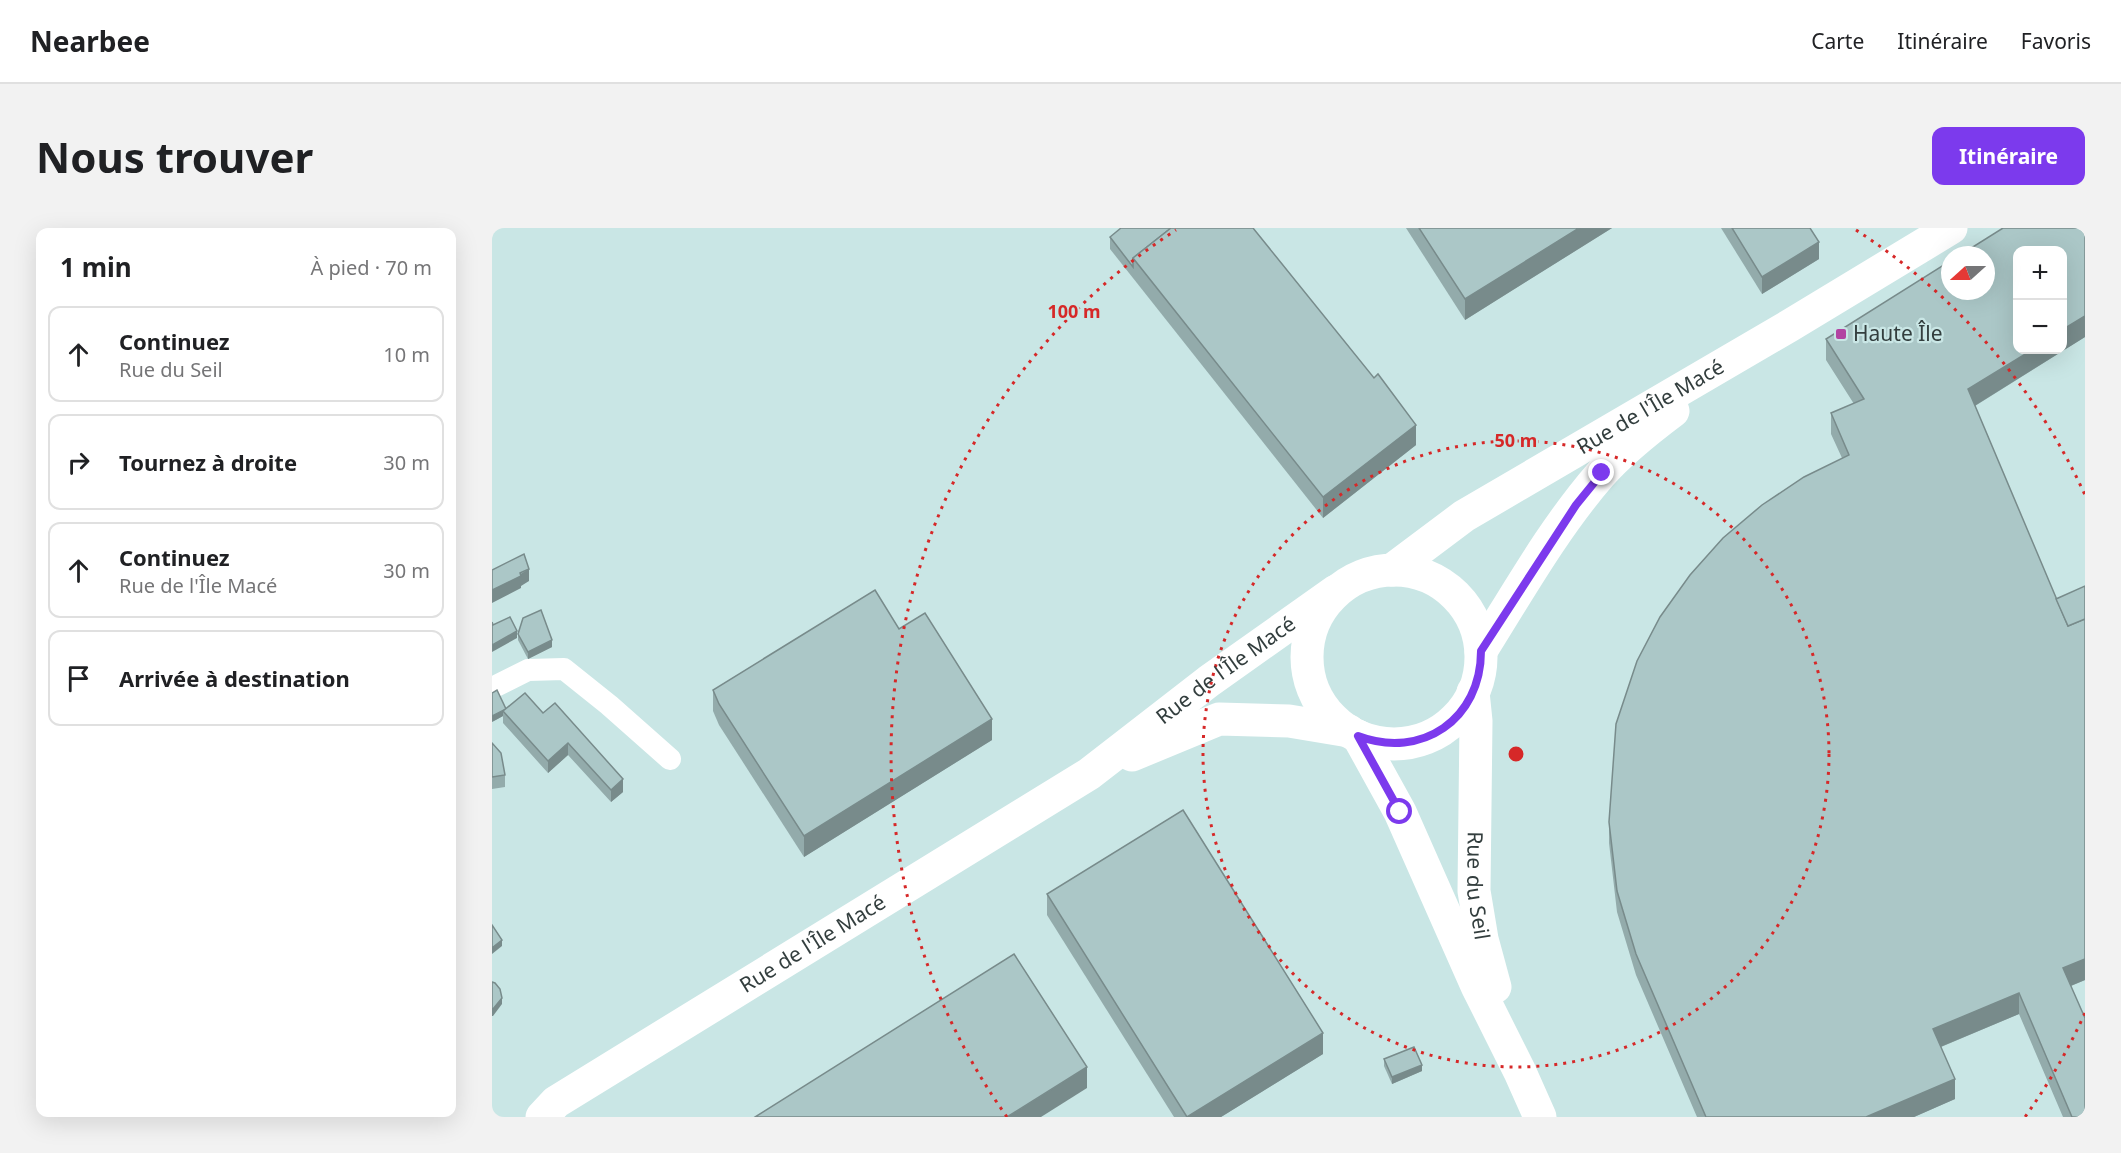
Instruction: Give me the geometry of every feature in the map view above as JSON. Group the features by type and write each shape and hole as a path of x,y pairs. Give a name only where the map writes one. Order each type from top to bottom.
{"street":[{"name":"Rue de l'Île Macé","path":"1392,570 1464,516 1790,326 1952,228"},
{"name":"Rue de l'Île Macé","path":"1481,651 1576,505 1602,473 1656,424 1790,326"},
{"path":"1392,570 1424,575 1439,582 1453,593 1470,615 1477,631 1481,651 1480,669 1473,692 1454,720 1433,735 1401,744 1385,743 1354,734 1334,720 1317,698 1311,682 1307,659 1308,641 1314,622 1322,607 1336,591 1364,575 1392,570"},
{"name":"Rue de l'Île Macé","path":"542,1117 556,1102 1089,774 1209,681 1336,591"},
{"name":"Rue du Seil","path":"1473,692 1476,721 1474,891 1482,939 1520,1072"},
{"name":"Rue de l'Île Macé","path":"1089,774 1219,719 1290,721 1354,734"},
{"name":"Rue du Seil","path":"1354,734 1400,812 1477,986 1540,1117"}],"lane":[{"path":"492,688 528,670 564,669 670,759"}],"building":[{"path":"1121,228 1171,228 1133,258 1133,267 1110,237"},
{"path":"1171,228 1253,228 1374,378 1378,374 1416,425 1323,497 1133,258"},
{"path":"1419,228 1579,228 1465,299"},
{"path":"1732,228 1810,228 1819,242 1762,277"},
{"path":"2003,228 2085,228 2085,316 2067,327 2067,246 2013,246 2013,354 2025,354 1968,389 2068,626 2085,619 2085,959 2063,968 2085,1018 2085,1117 2072,1117 2019,993 1933,1029 1955,1079 1866,1117 1706,1117 1636,954 1617,891 1609,822 1616,724 1637,661 1660,617 1690,575 1723,538 1762,505 1804,477 1849,455 1831,413 1864,399 1826,339 1941,267 1941,300 1995,300 1995,246 1974,246"},
{"path":"524,554 529,569 520,573 521,576 492,590 492,570"},
{"path":"2085,586 2085,619 2068,626 2056,599"},
{"path":"875,590 899,629 925,613 992,719 804,836 719,704 713,690"},
{"path":"541,610 552,640 528,652 518,634 523,618"},
{"path":"510,617 517,631 492,645 492,622 493,625"},
{"path":"497,690 506,709 492,716 492,693"},
{"path":"525,693 543,713 555,703 623,779 611,790 568,743 548,761 503,711"},
{"path":"492,743 501,753 505,775 492,777"},
{"path":"1183,810 1323,1033 1187,1117 1047,894"},
{"path":"492,925 502,940 492,948"},
{"path":"1014,954 1087,1067 1007,1117 755,1117"},
{"path":"492,982 500,989 502,998 492,1010"},
{"path":"1414,1047 1422,1065 1392,1077 1384,1059"}],"place":[{"name":"Haute Île","path":"1841,334"}],"route":[{"path":"1400,812 1358,736 1367,740 1401,744 1433,735 1454,720 1466,705 1477,683 1481,651 1576,505 1602,473"}]}
